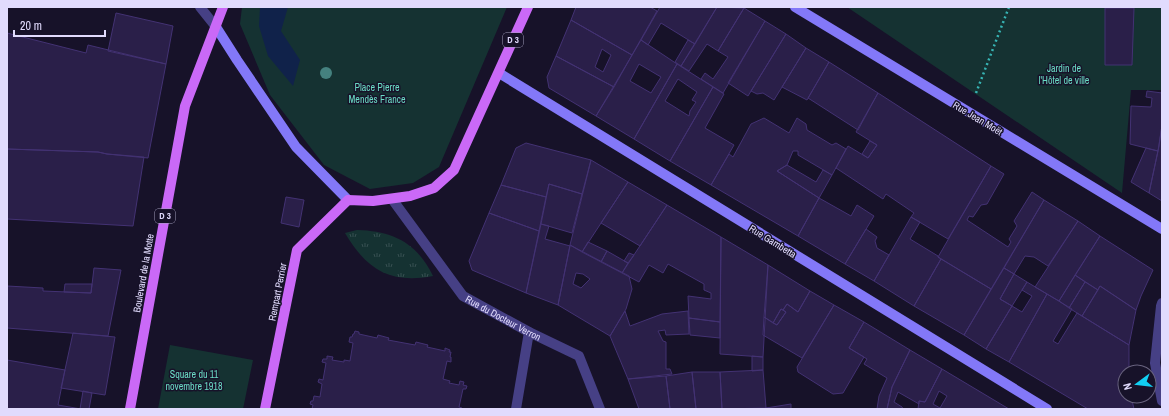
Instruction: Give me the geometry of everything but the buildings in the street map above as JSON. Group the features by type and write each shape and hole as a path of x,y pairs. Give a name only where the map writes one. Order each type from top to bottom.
{"main road":[{"name":"D 3","path":"216,27 223,7"},
{"name":"D 3","path":"348,200 373,202 410,196 434,188 454,170 528,7"},
{"name":"Rue Jean Moët","path":"795,7 1162,229"},
{"path":"216,27 296,147 348,200"},
{"name":"Boulevard de la Motte","path":"130,409 185,106 216,27"},
{"name":"Rue Gambetta","path":"498,73 1047,409"},
{"name":"Rempart Perrier","path":"265,409 298,250 348,200"}],"street":[{"path":"200,7 216,27"},
{"name":"Rue du Docteur Verron","path":"392,199 463,296 529,332 579,356 600,409"},
{"path":"1162,303 1155,363 1162,401"},
{"path":"516,409 529,332"}],"path":[{"path":"969,112 1009,7"}],"green space":[{"name":"Place Pierre Mendès France","path":"242,7 507,7 439,167 413,183 370,189 324,165 270,95 240,24"},
{"name":"Jardin de l'Hôtel de ville","path":"847,7 1162,7 1162,90 1131,90 1122,193"},
{"path":"357,230 382,233 393,236 402,241 419,255 433,276 404,278 392,276 371,265 353,246 345,233"},
{"name":"Square du 11 novembre 1918","path":"170,345 253,360 243,409 158,409"}],"water":[{"path":"260,7 288,7 281,31 300,60 293,86 268,56 259,26"}]}
